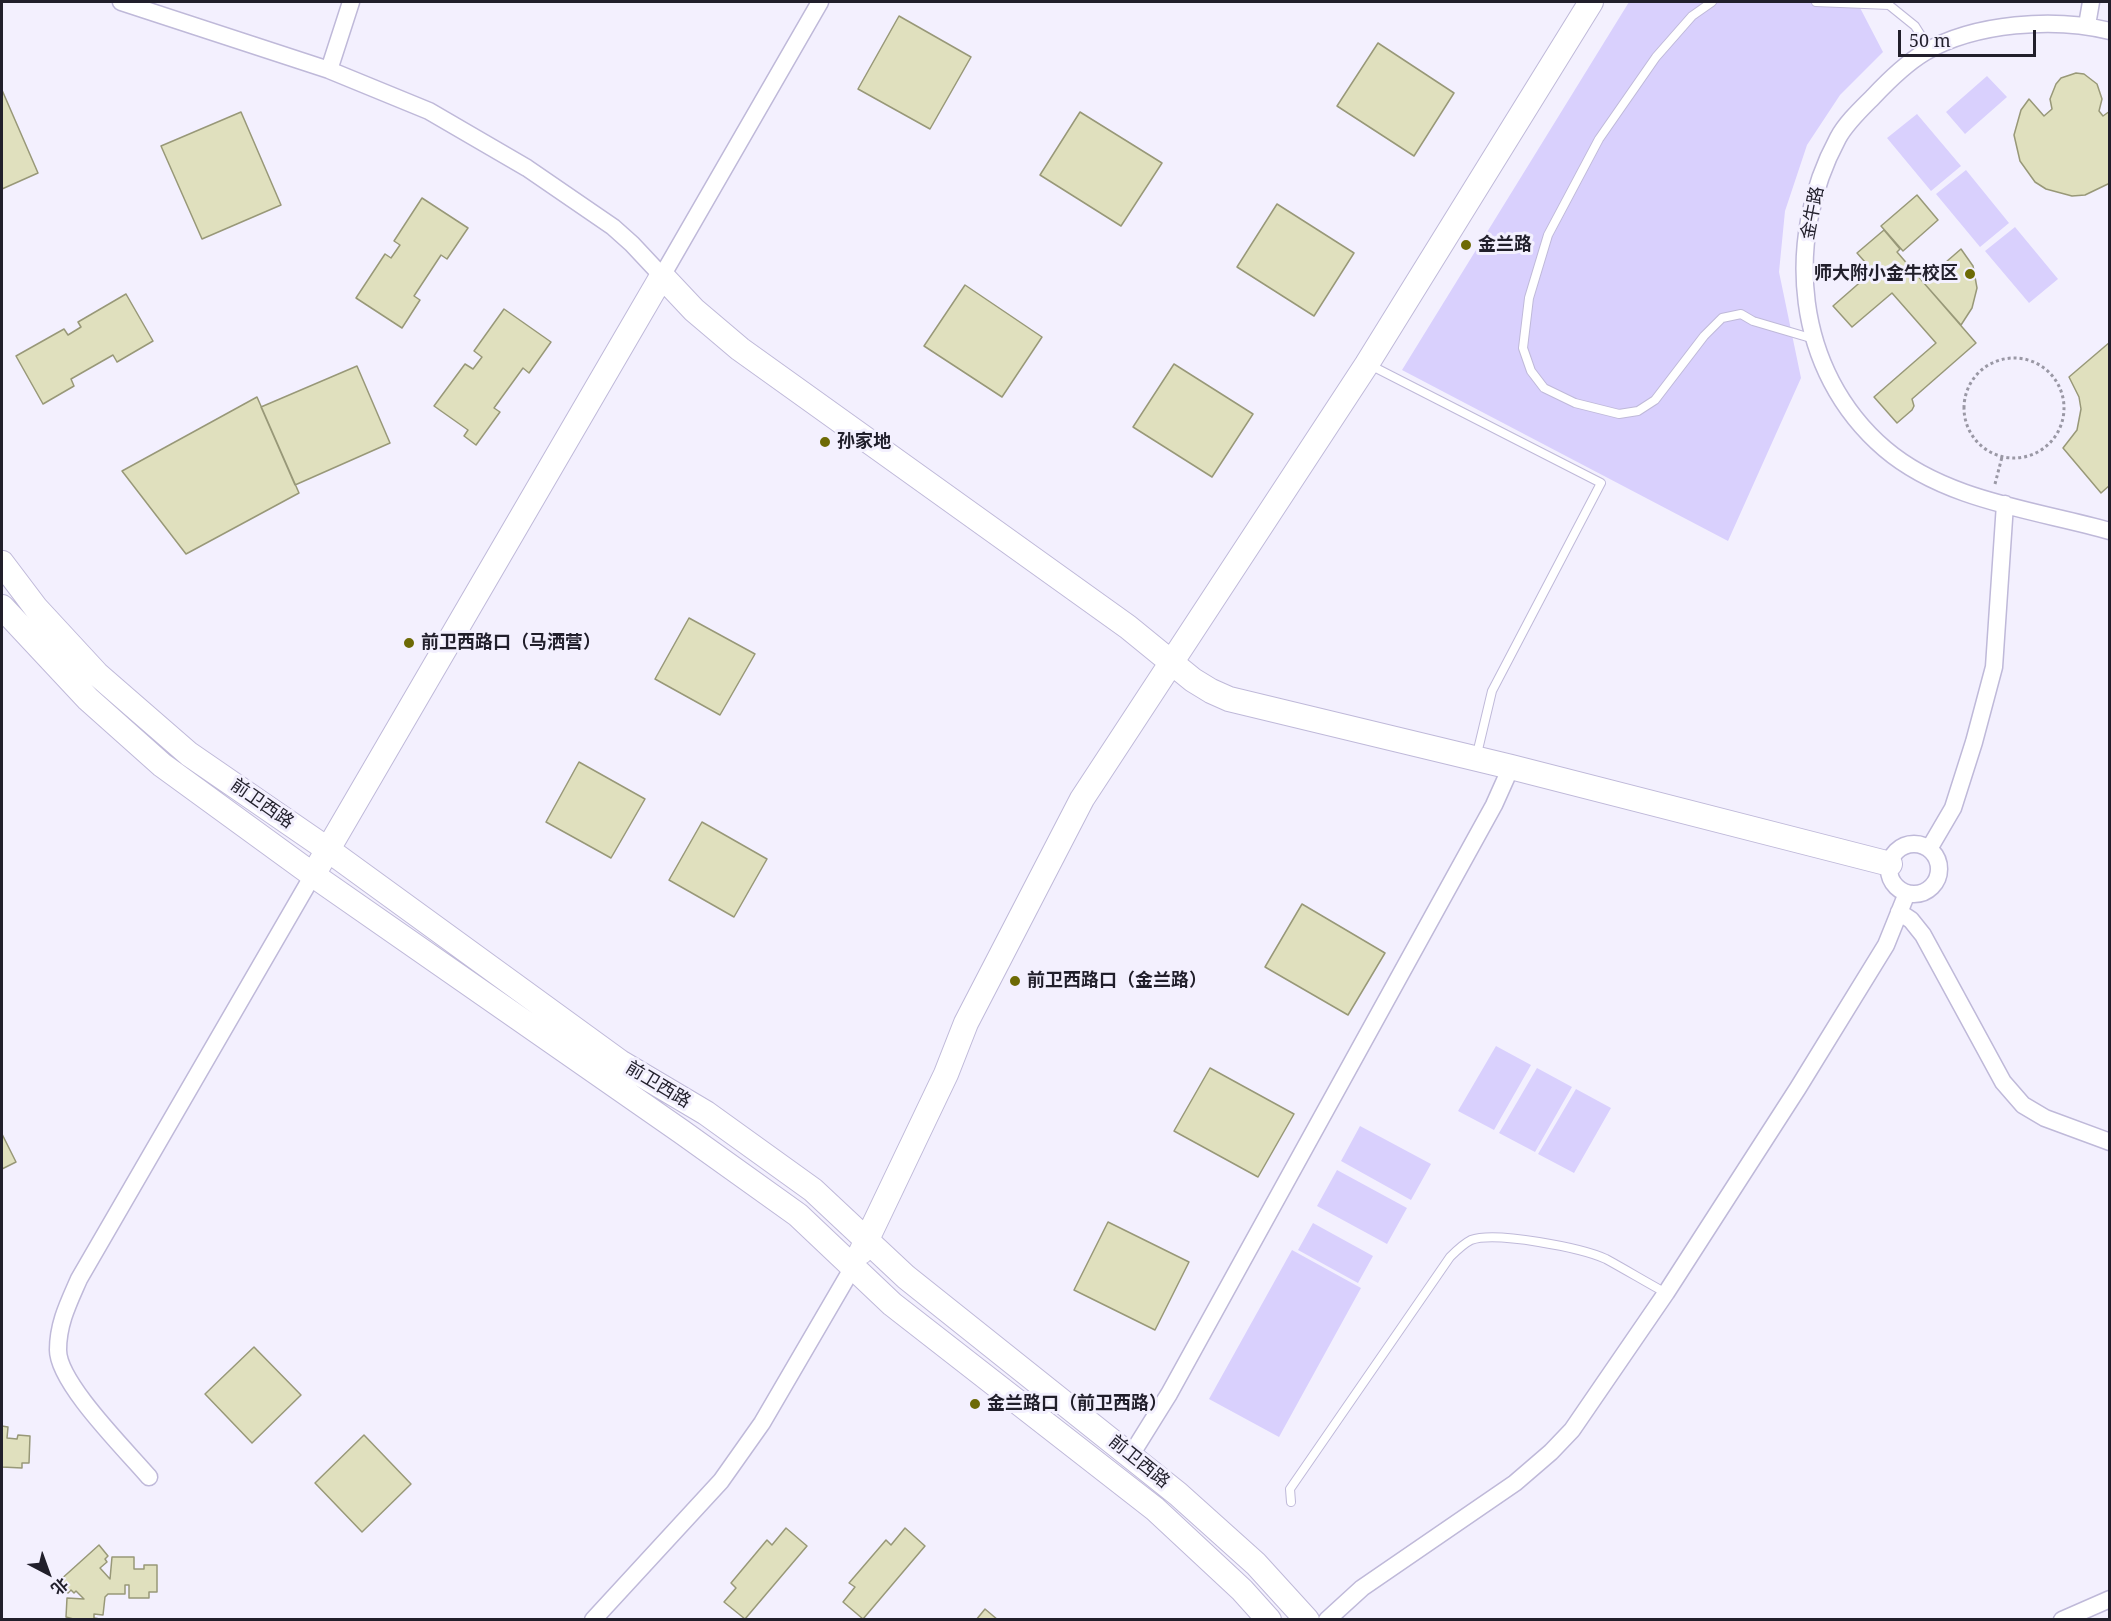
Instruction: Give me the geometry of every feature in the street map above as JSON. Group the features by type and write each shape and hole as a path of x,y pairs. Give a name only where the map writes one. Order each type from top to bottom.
{"street":[{"path":"121,2 329,70 429,111 527,168 613,227 633,244 694,310 740,349 1128,627 1210,691 1229,699 1511,767 1890,864"},
{"path":"329,70 351,2"},
{"path":"149,1476 87,1405 67,1378 58,1352 62,1318 79,1279 820,2"},
{"path":"593,1620 721,1481 762,1423 853,1268 946,1074 966,1023 1082,799 1367,364 1592,2"},
{"path":"2087,25 2091,2"},
{"name":"金牛路","path":"2109,31 2087,25 2024,23 1953,38 1930,50 1889,80 1839,136 1816,186 1807,234 1804,283 1810,327 1822,363 1860,423 1886,450 1952,488 2109,531"},
{"path":"1929,849 1953,808 1994,667 1998,502"},
{"name":"前卫西路","path":"2,563 36,608 97,674 189,754 327,849 620,1062 706,1113 803,1183 906,1277 1178,1494 1256,1564 1307,1620"},
{"name":"前卫西路","path":"2,607 88,699 162,765 313,875 798,1215 892,1304 1155,1509 1242,1590 1269,1620"},
{"path":"1131,1455 1169,1394 1432,919 1494,805 1511,767"},
{"path":"1916,844 1929,849 1934,853 1940,866 1937,880 1928,891 1921,894 1900,890 1891,878 1892,857 1902,848 1916,844"},
{"path":"1327,1620 1362,1588 1515,1483 1551,1452 1572,1430 1666,1293 1861,986 1886,945 1907,893"},
{"path":"1899,912 1911,920 1923,935 2003,1082 2023,1105 2045,1118 2109,1142"},
{"path":"2062,1620 2109,1599"}],"lane":[{"path":"1712,2 1692,16 1656,57 1599,139 1548,235 1529,298 1523,348 1531,371 1545,388 1575,402 1619,414 1638,411 1655,400 1704,336 1722,318 1741,314 1753,321 1814,339"},
{"path":"1816,2 1889,5 1915,26 1930,50"},
{"path":"1367,364 1601,483 1492,691 1476,759"},
{"path":"1291,1502 1290,1489 1296,1480 1450,1257 1459,1247 1471,1240 1487,1237 1540,1241 1604,1258 1666,1293"}],"path":[{"path":"2006,358 2030,360 2041,366 2057,383 2062,394 2063,418 2059,430 2043,448 2021,458 2002,457 1986,450 1970,433 1963,410 1964,398 1975,376 1989,365 2006,358"},
{"path":"1998,502 2002,457"}],"shaded area":[{"path":"1629,2 1857,2 1883,52 1840,95 1807,145 1785,211 1779,272 1801,378 1728,541 1402,370"},
{"path":"1987,76 2007,97 1965,134 1946,112"},
{"path":"1917,114 1961,166 1931,191 1887,138"},
{"path":"1966,170 2009,223 1980,247 1936,194"},
{"path":"2015,227 2058,279 2029,303 1985,251"},
{"path":"1496,1046 1531,1065 1494,1130 1458,1111"},
{"path":"1537,1068 1572,1087 1535,1152 1499,1133"},
{"path":"1576,1089 1611,1108 1574,1173 1538,1154"},
{"path":"1360,1126 1431,1164 1411,1200 1341,1161"},
{"path":"1337,1170 1407,1208 1387,1244 1317,1206"},
{"path":"1313,1223 1373,1256 1358,1283 1298,1250"},
{"path":"1292,1250 1361,1288 1279,1437 1209,1399"}],"building":[{"path":"899,16 971,57 930,129 858,89"},
{"path":"1378,43 1454,93 1414,156 1337,106"},
{"path":"2076,73 2084,74 2097,84 2102,99 2099,111 2103,116 2110,111 2110,183 2085,195 2072,196 2046,189 2035,182 2020,161 2014,135 2021,110 2029,99 2044,116 2052,109 2050,99 2056,84 2061,78"},
{"path":"2,90 38,173 2,189"},
{"path":"241,112 281,205 202,239 161,146"},
{"path":"1080,112 1162,163 1121,226 1040,175"},
{"path":"1917,195 1938,220 1903,251 1881,226"},
{"path":"422,198 468,228 447,259 441,255 414,296 420,300 402,328 356,298 385,254 391,258 400,245 394,241"},
{"path":"1277,204 1354,253 1314,316 1237,267"},
{"path":"1884,230 1900,249 1897,252 1976,343 1912,399 1914,406 1912,410 1897,423 1874,397 1936,343 1892,293 1852,327 1833,306 1873,271 1857,253"},
{"path":"1961,249 1973,266 1977,288 1972,308 1961,325 1923,282"},
{"path":"965,285 1042,337 1002,397 924,346"},
{"path":"126,294 153,341 117,362 113,355 71,379 74,386 43,404 16,356 64,329 68,335 81,327 78,322"},
{"path":"504,309 551,342 529,373 523,368 494,408 500,412 476,445 464,436 468,430 434,406 465,364 473,369 482,357 474,351"},
{"path":"2110,342 2110,485 2101,493 2063,448 2077,430 2081,409 2079,397 2069,377"},
{"path":"1174,364 1253,414 1212,477 1133,427"},
{"path":"357,366 390,443 295,485 261,407"},
{"path":"257,397 299,493 186,554 122,471"},
{"path":"689,618 755,654 720,715 655,679"},
{"path":"579,762 645,799 611,858 546,822"},
{"path":"702,822 767,859 734,917 669,880"},
{"path":"1302,904 1385,953 1348,1015 1265,967"},
{"path":"1210,1068 1294,1114 1258,1177 1174,1131"},
{"path":"2,1134 16,1162 2,1169"},
{"path":"1108,1222 1189,1262 1155,1330 1074,1290"},
{"path":"254,1347 301,1395 252,1443 205,1394"},
{"path":"2,1426 8,1427 7,1438 17,1439 18,1435 30,1436 29,1463 22,1463 22,1468 2,1467"},
{"path":"364,1435 411,1484 362,1532 315,1483"},
{"path":"786,1528 807,1546 745,1619 724,1602 736,1588 731,1583 767,1540 772,1545"},
{"path":"905,1528 925,1546 863,1619 843,1602 855,1587 849,1583 886,1540 891,1545"},
{"path":"99,1545 108,1556 105,1559 107,1562 100,1568 110,1579 112,1557 134,1557 134,1569 144,1569 144,1565 157,1565 157,1592 149,1592 149,1598 129,1598 129,1585 125,1585 125,1594 108,1594 105,1597 103,1615 94,1614 94,1618 106,1620 77,1620 66,1617 67,1598 84,1599 76,1591 74,1593 71,1590 68,1593 58,1582"},
{"path":"985,1609 998,1620 976,1620"}],"place":[{"name":"金兰路","path":"1466,245"},
{"name":"师大附小金牛校区","path":"1970,274"},
{"name":"孙家地","path":"825,442"},
{"name":"前卫西路口（马洒营）","path":"409,643"},
{"name":"前卫西路口（金兰路）","path":"1015,981"},
{"name":"金兰路口（前卫西路）","path":"975,1404"}]}
